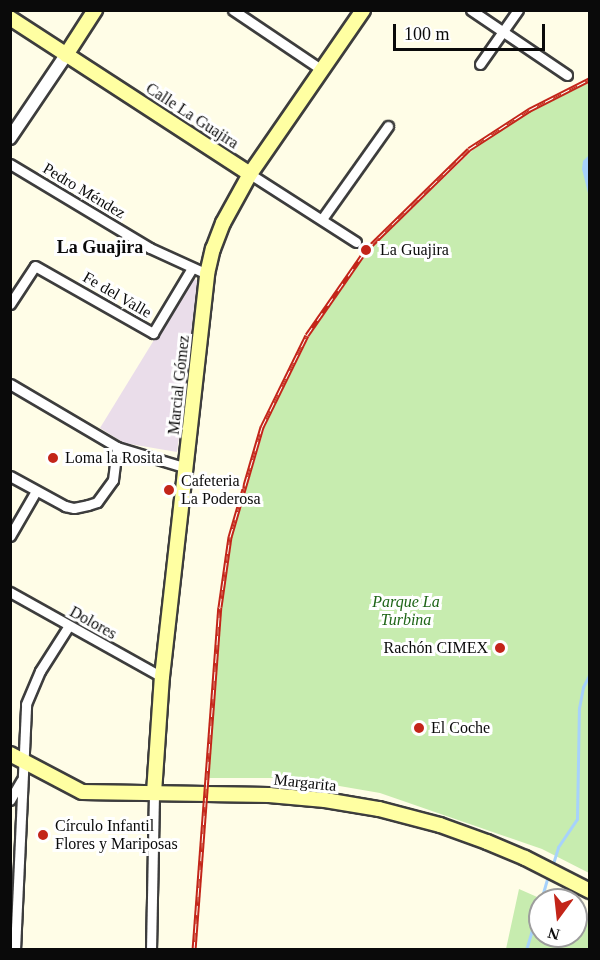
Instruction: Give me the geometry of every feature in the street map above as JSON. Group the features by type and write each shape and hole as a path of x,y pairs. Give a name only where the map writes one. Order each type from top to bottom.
{"main road":[{"path":"66,55 95,10"},
{"name":"Marcial Gómez","path":"154,793 162,677 207,274 223,223 250,174 363,10"},
{"name":"Calle La Guajira","path":"10,18 250,174"},
{"name":"Margarita","path":"10,754 82,792 269,795 379,809 440,825 548,870 590,891"}],"street":[{"path":"233,10 322,70"},
{"path":"471,10 567,75"},
{"path":"480,64 518,10"},
{"path":"10,138 66,55"},
{"path":"322,219 388,126"},
{"name":"Pedro Méndez","path":"10,164 150,249 207,274"},
{"name":"Calle La Guajira","path":"250,174 356,242"},
{"name":"Fe del Valle","path":"10,304 35,266 153,333 192,268"},
{"path":"10,384 117,447 187,468"},
{"path":"10,476 65,506 74,508 97,502 106,492 112,480 117,447"},
{"path":"10,536 36,491"},
{"name":"Dolores","path":"10,592 68,627 162,677"},
{"path":"15,950 26,704 40,670 68,627"},
{"path":"10,800 23,779"},
{"name":"Marcial Gómez","path":"152,950 154,793"}],"shaded area":[{"path":"192,278 200,282 177,452 124,443 100,428"}],"green space":[{"name":"Parque La Turbina","path":"589,80 589,873 542,849 380,793 293,778 208,778 223,588 233,533 266,423 311,333 369,250 479,144 536,108"},
{"path":"519,889 528,893 528,948 588,948 589,921 589,949 506,949"}],"water":[{"path":"589,155 589,197 582,169 583,161"}],"waterway":[{"path":"552,867 558,847 577,819 579,708 583,687 590,673"},
{"path":"544,888 548,876"},
{"path":"526,950 528,943"}],"railway":[{"path":"194,950 220,607 230,537 262,427 307,335 366,250 469,149 529,110 590,79"}],"place":[{"name":"La Guajira","path":"366,250"},
{"name":"Loma la Rosita","path":"53,458"},
{"name":"Cafeteria La Poderosa","path":"169,490"},
{"name":"Rachón CIMEX","path":"500,648"},
{"name":"El Coche","path":"419,728"},
{"name":"Círculo Infantil Flores y Mariposas","path":"43,835"}],"district":[{"name":"La Guajira","path":"100,247"}]}
